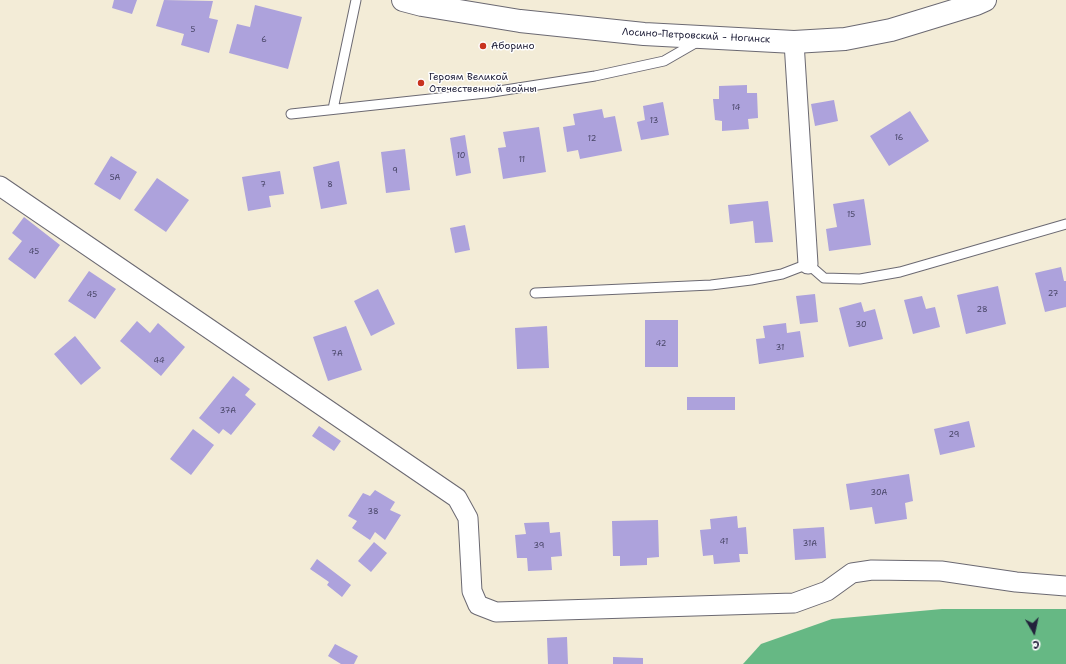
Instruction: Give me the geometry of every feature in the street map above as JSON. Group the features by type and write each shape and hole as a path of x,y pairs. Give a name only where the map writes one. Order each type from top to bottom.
{"main road":[{"name":"Лосино-Петровский - Ногинск","path":"404,0 422,5 520,22 644,34 794,42 845,38 891,30 985,0"}],"street":[{"path":"794,42 808,264"},
{"path":"0,186 457,498 468,518 472,591 478,605 496,612 794,603 827,591 852,574 872,570 941,571 1016,582 1066,586"}],"lane":[{"path":"333,110 356,0"},
{"path":"291,114 486,93 595,76 664,60 706,37"},
{"path":"535,293 711,285 782,274 808,264 824,278 860,279 900,272 1066,224"}],"green space":[{"path":"942,609 1066,609 1066,664 743,664 761,644 832,619"}],"building":[{"path":"114,0 137,0 132,14 112,8"},
{"path":"164,0 213,1 209,18 218,20 209,53 181,45 184,34 156,26"},
{"path":"255,5 302,17 288,69 229,53 237,24 250,27"},
{"path":"747,85 747,93 757,93 758,118 748,119 749,129 722,131 722,121 715,120 713,99 719,99 719,86"},
{"path":"834,100 838,121 815,126 811,104"},
{"path":"663,102 669,135 641,140 637,122 645,120 643,106"},
{"path":"602,109 604,118 615,116 622,151 580,159 578,150 567,152 563,127 575,125 573,114"},
{"path":"910,111 929,141 889,166 870,136"},
{"path":"539,127 546,172 503,179 498,148 506,147 503,132"},
{"path":"465,135 471,173 456,176 450,138"},
{"path":"405,149 410,190 386,193 381,152"},
{"path":"111,156 137,172 120,200 94,184"},
{"path":"339,161 347,204 321,209 313,167"},
{"path":"280,171 284,194 269,196 271,207 248,211 242,177"},
{"path":"157,178 189,200 166,232 134,210"},
{"path":"864,199 871,245 829,251 826,229 837,227 833,204"},
{"path":"768,201 773,242 755,243 753,221 730,224 728,205"},
{"path":"24,217 60,245 35,279 8,259 22,241 12,233"},
{"path":"465,225 470,250 455,253 450,228"},
{"path":"1061,267 1064,281 1066,281 1066,307 1045,312 1035,273"},
{"path":"89,271 116,289 95,319 68,301"},
{"path":"998,286 1006,324 966,334 957,295"},
{"path":"378,289 395,324 371,336 354,301"},
{"path":"815,294 818,322 800,324 796,296"},
{"path":"922,296 926,309 935,307 940,327 913,334 904,300"},
{"path":"861,302 864,312 875,309 883,339 849,347 839,308"},
{"path":"645,320 678,320 678,367 645,367"},
{"path":"137,321 150,333 158,323 185,347 161,376 120,341"},
{"path":"786,323 787,333 800,331 804,357 759,364 756,339 765,338 763,326"},
{"path":"346,326 362,370 328,381 313,337"},
{"path":"547,326 549,368 517,369 515,328"},
{"path":"75,336 101,368 81,385 54,354"},
{"path":"233,376 250,389 245,395 256,404 231,435 223,429 219,434 199,418"},
{"path":"687,397 735,397 735,410 687,410"},
{"path":"969,421 975,447 940,455 934,429"},
{"path":"319,426 341,441 334,451 312,436"},
{"path":"193,429 214,445 191,475 170,459"},
{"path":"909,474 913,501 905,503 907,519 875,524 872,507 850,510 846,484"},
{"path":"375,490 395,502 390,510 401,515 385,540 375,532 370,540 352,528 357,521 348,516 363,493 370,496"},
{"path":"737,516 738,528 746,527 748,554 739,554 740,562 714,564 713,555 703,556 700,530 711,529 710,519"},
{"path":"658,520 659,557 647,558 647,565 620,566 620,556 613,556 612,521"},
{"path":"549,522 550,533 560,532 562,556 551,557 552,570 528,571 527,558 517,558 515,535 526,534 524,523"},
{"path":"824,527 826,558 795,560 793,529"},
{"path":"374,542 387,553 371,572 358,561"},
{"path":"317,559 351,585 342,597 327,585 329,582 310,569"},
{"path":"567,637 568,664 548,664 547,638"},
{"path":"335,644 358,656 354,664 341,664 328,656"},
{"path":"613,657 643,658 643,664 613,664"}],"place":[{"name":"Аборино","path":"483,46"},
{"name":"Героям Великой Отечественной войны","path":"421,83"}]}
